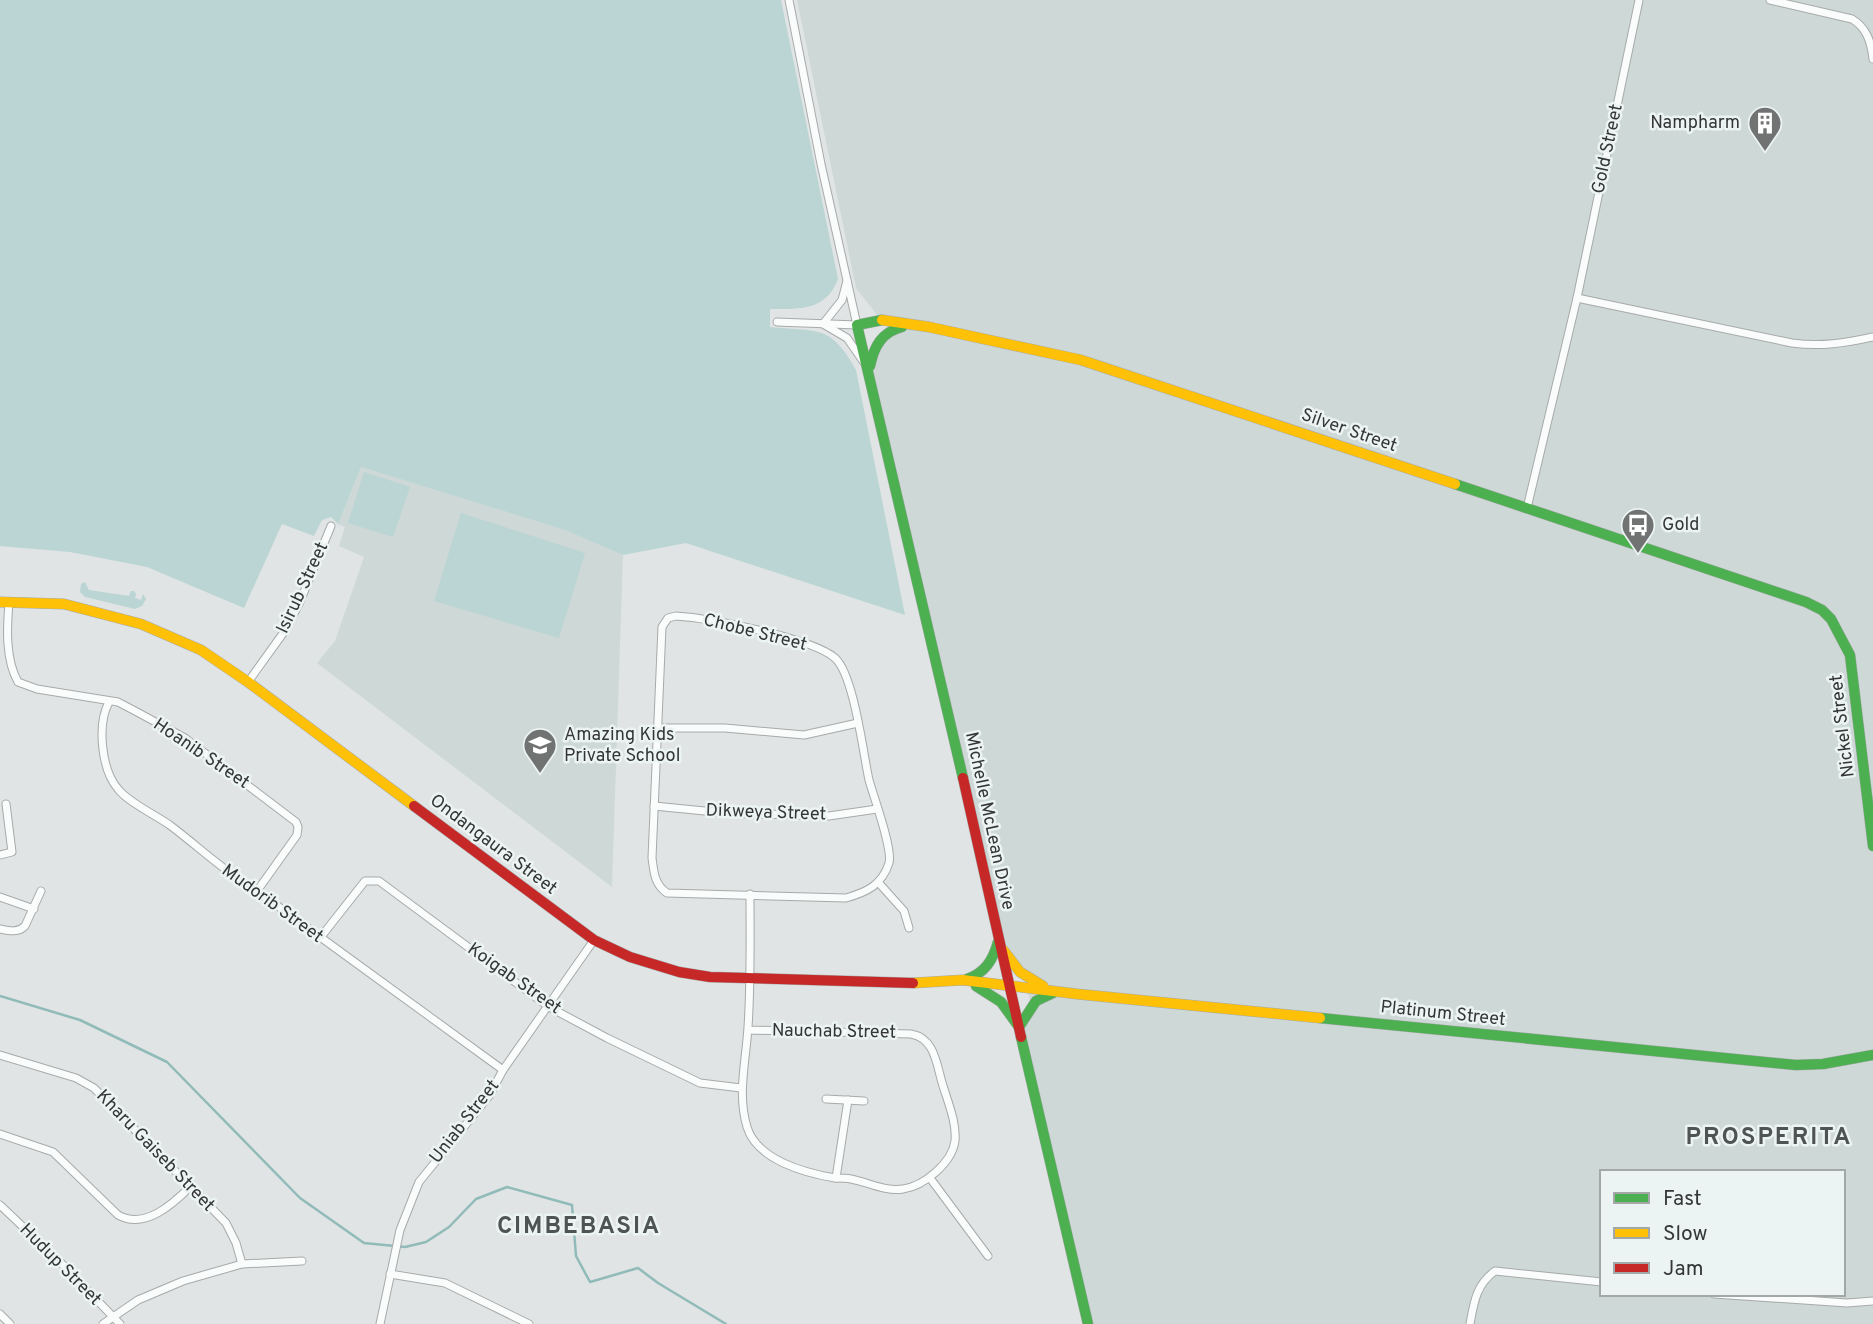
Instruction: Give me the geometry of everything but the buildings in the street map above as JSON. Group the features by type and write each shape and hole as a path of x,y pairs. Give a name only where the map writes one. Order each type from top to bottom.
{"street":[{"path":"777,322 857,325 821,164 789,0"},
{"name":"Gold Street","path":"1527,508 1577,298 1639,0"},
{"path":"1770,0 1852,19 1861,24 1868,35 1873,59"},
{"path":"822,324 842,300 848,278"},
{"path":"1577,298 1792,343 1848,343 1873,337"},
{"name":"Silver Street","path":"857,325 881,320 929,327 1081,360 1806,602 1822,610"},
{"path":"822,324 847,338 868,371"},
{"name":"Michelle McLean Drive","path":"857,325 1088,1324"},
{"path":"868,371 872,352 885,334 892,328 909,326"},
{"name":"Isirub Street","path":"248,682 284,632 331,526"},
{"name":"Ondangaura Street","path":"4,602 64,604 141,624 201,650 248,682 594,940 630,957 679,972 710,977 909,983 963,980 1009,985"},
{"name":"Hoanib Street","path":"4,602 9,655 12,671 18,682 37,689 118,702 185,738 296,822 297,835 257,891"},
{"name":"Nickel Street","path":"1822,610 1839,631 1850,655 1873,846"},
{"name":"Chobe Street","path":"693,617 759,631 826,652 836,659 844,671 890,853 890,862 878,882 872,890 846,898 667,892 659,888 654,876 652,858 657,728 662,628 668,618 693,617"},
{"name":"Mudorib Street","path":"109,702 103,712 102,732 108,772 119,790 238,880 257,891 503,1070"},
{"path":"657,728 725,728 804,735 858,723"},
{"path":"0,855 9,855 12,852 6,804"},
{"name":"Dikweya Street","path":"654,806 725,813 829,816 877,809"},
{"name":"Koigab Street","path":"320,939 365,881 379,881 549,1007 700,1083 741,1088"},
{"path":"878,882 904,911 909,928"},
{"path":"0,929 21,930 41,891"},
{"path":"750,894 750,979"},
{"path":"0,897 34,909"},
{"name":"Uniab Street","path":"380,1324 400,1230 419,1182 498,1083 503,1070 594,940"},
{"path":"963,980 976,977 990,964 998,940"},
{"path":"998,940 1008,959 1026,978 1057,992"},
{"name":"Nauchab Street","path":"748,1030 911,1034 927,1041 935,1056 955,1128 950,1155 930,1178 903,1189 892,1189 797,1168 762,1151 748,1131 741,1088 748,1030 750,979"},
{"path":"963,980 996,996 1007,1007 1019,1027 1036,1001 1057,992"},
{"name":"Platinum Street","path":"1009,985 1773,1063 1823,1064 1873,1055"},
{"name":"Kharu Gaiseb Street","path":"0,1055 89,1084 226,1223 242,1264"},
{"path":"826,1099 864,1101"},
{"path":"836,1178 848,1100"},
{"path":"0,1134 53,1152 125,1219 139,1219 158,1213 191,1186"},
{"path":"930,1178 988,1256"},
{"name":"Hudup Street","path":"0,1205 120,1324"},
{"path":"103,1324 156,1291 242,1264 302,1261"},
{"path":"1470,1324 1477,1290 1495,1271 1600,1282"},
{"path":"390,1274 445,1283 528,1324"},
{"path":"1744,1296 1847,1303 1873,1301"},
{"path":"0,1314 10,1324"}],"shaded area":[{"path":"0,0 781,0 838,279 827,297 819,303 802,308 770,309 770,327 810,330 830,337 847,355 856,370 905,615 686,543 623,555 565,530 361,467 338,524 331,517 322,520 314,536 282,524 244,608 147,567 70,552 0,546"},
{"path":"797,0 1873,0 1873,1324 1088,1324 1019,1027 1031,1005 1023,974 998,940 868,371 879,341 906,326 881,320 856,288"},
{"name":"Amazing Kids Private School","path":"361,467 565,530 623,555 612,887 317,663 335,641 364,557 339,546 345,527 338,524"},
{"path":"364,472 410,487 393,537 348,523"},
{"path":"461,513 585,553 559,638 434,601"},
{"path":"85,582 89,590 129,596 131,591 134,591 135,598 141,600 143,594 146,599 142,606 135,609 85,597 80,592 81,584"}],"waterway":[{"path":"0,996 80,1020 167,1062 300,1198 364,1243 405,1247 426,1242 449,1227 476,1199 507,1187 572,1205 576,1256 590,1282 638,1268 726,1324"}],"traffic: fast":[{"path":"882,320 857,325 963,778"},
{"path":"870,366 874,352 884,336 902,327"},
{"path":"1455,484 1806,602 1822,610 1831,619 1850,655 1873,846"},
{"path":"967,979 987,965 998,942"},
{"path":"976,986 1001,1002 1019,1027 1036,1001 1053,993"},
{"path":"1320,1018 1796,1065 1823,1064 1873,1055"},
{"path":"1021,1037 1088,1324"}],"traffic: slow":[{"path":"882,320 929,327 1081,360 1455,484"},
{"path":"0,602 64,604 141,624 201,650 414,806"},
{"path":"1004,951 1020,972 1043,986"},
{"path":"913,983 963,980 1320,1018"}],"traffic: jam":[{"path":"963,778 1021,1037"},
{"path":"414,806 594,940 630,957 679,972 710,977 913,983"}],"place":[{"name":"Nampharm","path":"1765,153"},
{"name":"Gold","path":"1638,555"},
{"name":"Amazing Kids Private School","path":"540,775"}],"district":[{"name":"PROSPERITA","path":"1769,1138"},
{"name":"CIMBEBASIA","path":"579,1227"}]}
